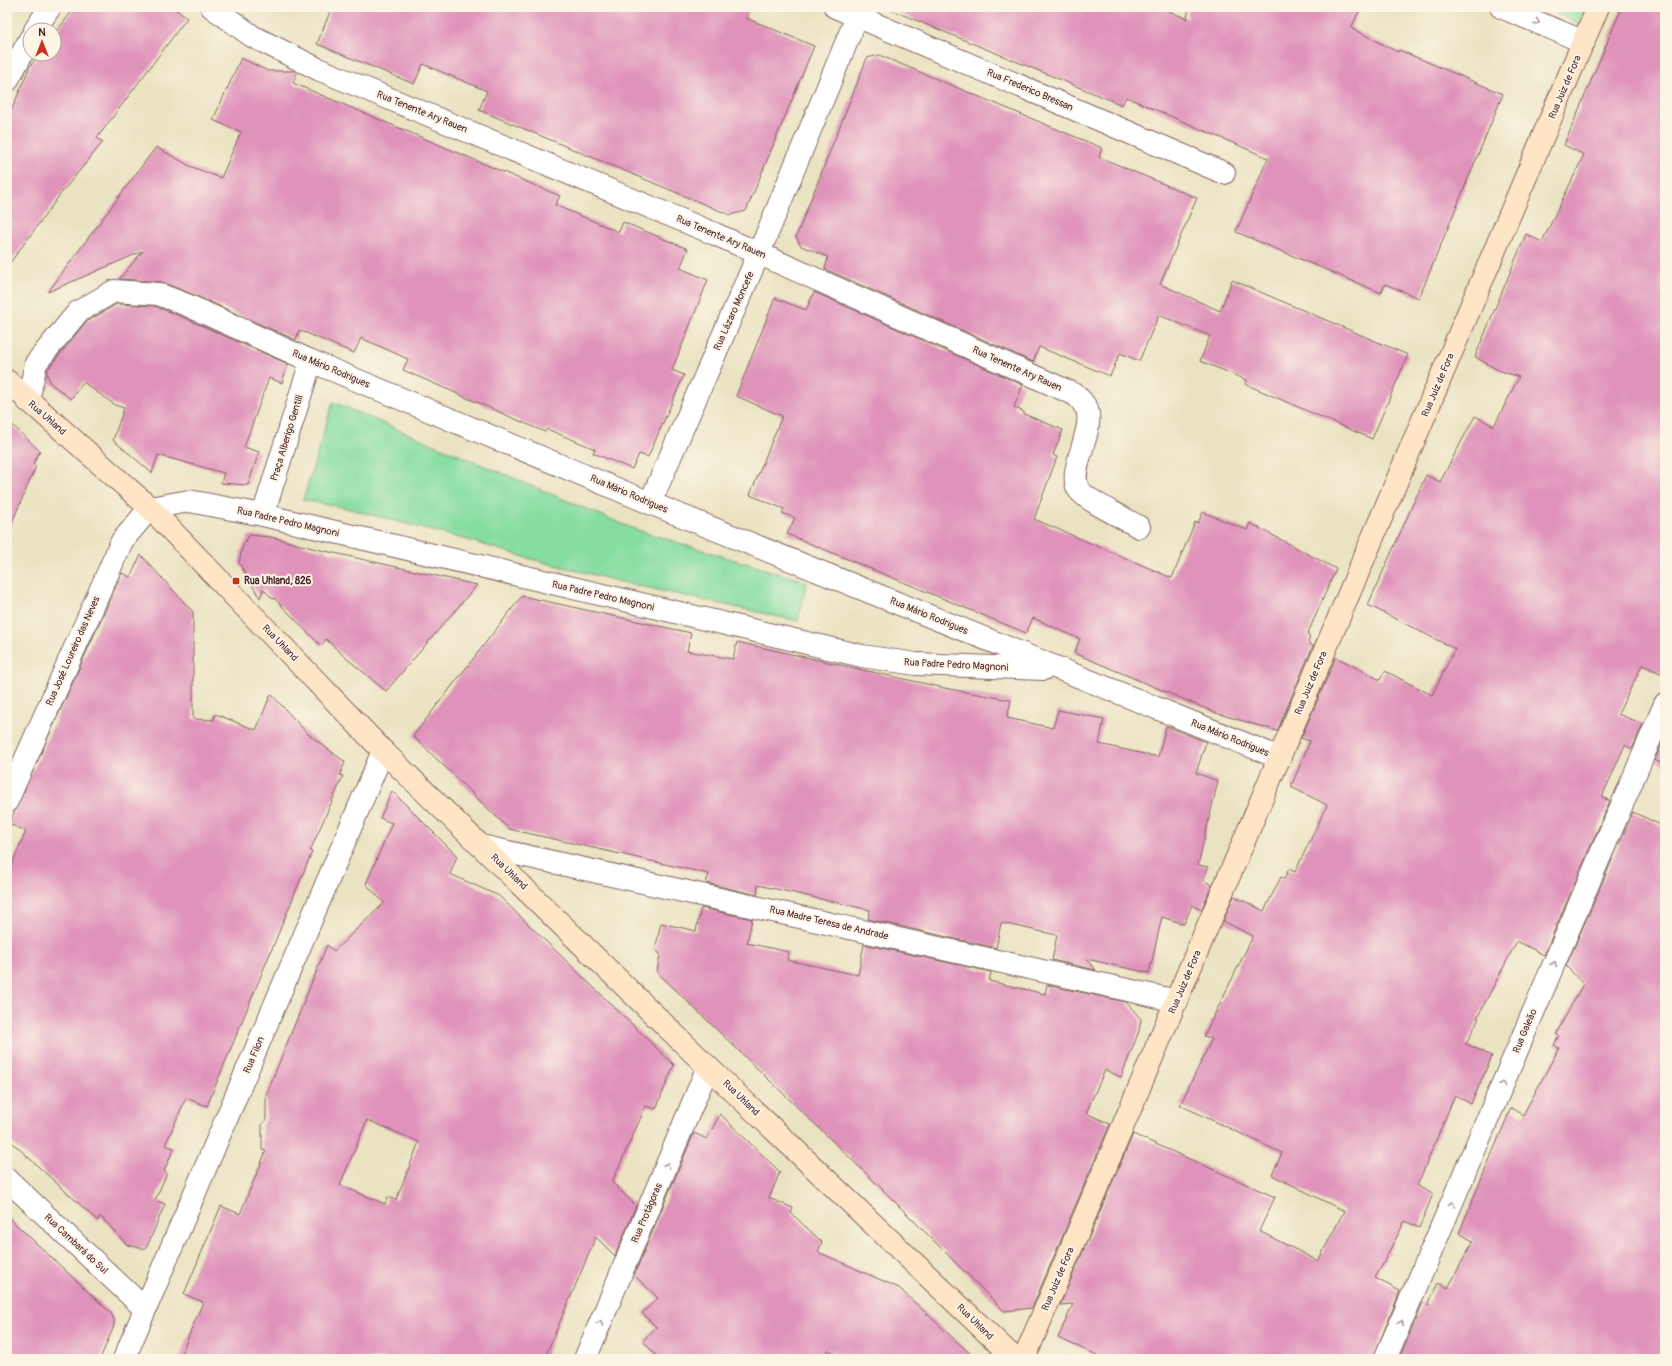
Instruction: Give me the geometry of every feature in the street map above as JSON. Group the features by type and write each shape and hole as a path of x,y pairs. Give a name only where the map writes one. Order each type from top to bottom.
{"street":[{"path":"41,22 50,7"},
{"name":"Rua Tenente Ary Rauen","path":"212,7 252,36 318,69 759,253 1076,395 1083,403 1088,417 1086,434 1076,472 1076,484 1079,491 1139,527"},
{"name":"Rua Frederico Bressan","path":"835,7 859,12 1224,173"},
{"path":"1501,7 1584,42"},
{"name":"Rua Juiz de Fora","path":"1024,1359 1598,7"},
{"name":"Rua Lázaro Moncefe","path":"650,503 759,253 859,12"},
{"path":"7,81 22,54"},
{"name":"Rua Mário Rodrigues","path":"28,401 36,363 78,312 114,291 158,294 187,305 312,361 650,503 1280,758"},
{"name":"Praça Alberigo Gentili","path":"263,515 312,361"},
{"name":"Rua Uhland","path":"7,381 150,508 383,751 708,1067 1015,1359"},
{"name":"Rua Padre Pedro Magnoni","path":"150,508 189,501 263,515 862,656 916,664 1060,670"},
{"name":"Rua José Loureiro das Neves","path":"7,801 122,540 150,508"},
{"name":"Rua Galeão","path":"1385,1359 1665,704"},
{"name":"Rua Filon","path":"124,1359 383,751"},
{"name":"Rua Madre Teresa de Andrade","path":"481,846 1177,1001"},
{"name":"Rua Protágoras","path":"585,1359 708,1067"},
{"name":"Rua Cambará do Sul","path":"7,1179 145,1309"}],"green space":[{"path":"1541,7 1589,7 1582,25"},
{"path":"333,402 634,529 807,582 798,621 622,582 531,559 464,539 342,507 303,500"}],"building":[{"path":"75,7 173,7 187,18 97,138 103,142 62,192 7,267 7,121 30,66 33,62 62,62 62,24"},
{"path":"332,7 751,7 746,18 814,46 746,211 730,215 479,110 487,91 423,64 414,84 317,44"},
{"path":"884,7 1160,7 1187,19 1189,7 1361,7 1351,28 1398,52 1399,50 1503,94 1419,298 1385,284 1381,293 1236,232 1268,158 1126,97 1122,105"},
{"path":"1622,7 1665,7 1665,675 1642,665 1618,714 1643,724 1632,749 1625,745 1602,797 1610,801 1544,955 1517,941 1477,1018 1479,1018 1466,1044 1492,1056 1471,1104 1455,1095 1417,1186 1433,1194 1419,1228 1405,1221 1375,1278 1400,1291 1373,1359 1106,1359 1058,1338 1073,1304 1060,1305 1133,1134 1275,1197 1259,1231 1318,1261 1344,1211 1272,1175 1282,1153 1180,1105 1212,1039 1204,1036 1253,936 1223,921 1234,896 1264,911 1281,877 1284,879 1289,869 1295,872 1327,805 1291,787 1310,741 1301,738 1336,657 1380,680 1385,671 1432,695 1455,649 1368,605 1426,475 1440,482 1475,416 1494,426 1519,377 1498,370 1475,357 1526,234 1542,242 1584,155 1564,145"},
{"path":"879,55 1102,148 1099,157 1197,198 1160,284 1220,311 1232,280 1408,355 1372,439 1245,384 1247,380 1200,361 1210,336 1159,315 1139,361 1120,353 1110,376 1039,347 1033,362 825,269 828,257 801,246 796,237 867,58"},
{"path":"241,58 268,71 294,71 297,73 293,83 560,196 555,205 619,232 623,222 688,249 680,268 708,280 672,370 684,375 648,457 639,454 632,469 593,453 595,449 547,429 545,432 403,370 408,359 361,338 354,353 299,330 296,340 162,282 119,279 143,251 48,292 156,147 192,167 221,178 241,132 213,120"},
{"path":"814,292 1023,385 1014,407 1024,412 1024,414 1063,430 1053,455 1057,457 1034,519 1172,578 1195,522 1198,523 1203,512 1247,530 1250,523 1336,569 1307,635 1310,637 1308,643 1313,646 1277,731 1216,713 1074,653 1080,639 1033,618 1026,633 787,534 795,518 782,513 784,509 750,495 782,416 736,396 775,298 806,310"},
{"path":"117,304 155,306 288,364 282,383 269,378 244,447 259,452 248,485 221,483 224,473 158,455 152,473 113,440 124,408 115,405 83,382 71,399 50,383 47,373 48,369 86,322"},
{"path":"7,420 40,451 33,464 36,466 7,534"},
{"path":"249,535 271,537 312,548 477,585 386,691 326,639 321,646 274,598 273,599 263,589 260,598 239,563 242,548"},
{"path":"141,555 193,612 193,719 214,720 215,714 256,730 271,694 308,734 345,762 340,775 343,776 310,851 312,852 207,1106 186,1098 165,1145 174,1148 164,1171 167,1173 155,1200 165,1204 146,1249 127,1245 100,1216 98,1221 7,1138 7,876 26,831 9,824 122,573 130,577"},
{"path":"522,596 691,633 687,651 733,659 737,642 949,689 1011,700 1007,718 1053,728 1058,710 1104,719 1099,744 1158,757 1166,726 1206,742 1196,773 1218,781 1198,865 1208,867 1203,880 1212,885 1201,910 1192,905 1184,924 1162,917 1149,973 1086,959 1096,970 1052,960 1057,935 1001,923 996,948 868,919 870,910 758,885 757,895 706,883 709,874 509,829 413,736"},
{"path":"1665,736 1665,766 1655,760"},
{"path":"392,791 457,856 450,874 499,896 674,1065 656,1109 646,1106 612,1182 636,1206 615,1256 596,1237 544,1359 179,1359 203,1302 184,1294 221,1206 240,1214 266,1151 262,1150 262,1125 266,1119 266,1095 327,945 334,951 384,903 366,884 392,823 380,818","holes":["367,1120 419,1142 396,1200 388,1197 385,1204 340,1185"]},
{"path":"1633,812 1665,827 1665,1359 1399,1359 1423,1302 1428,1305 1438,1283 1448,1288 1473,1241 1459,1233 1511,1108 1523,1115 1559,1048 1554,1045 1559,1036 1556,1034 1583,984 1566,966"},
{"path":"701,908 752,919 747,943 789,952 787,960 858,975 864,944 991,972 989,981 1045,994 1047,985 1126,1002 1141,1019 1139,1031 1121,1077 1105,1070 1086,1113 1110,1124 1032,1308 1004,1311 876,1183 657,972 660,954 655,950 661,923 696,931"},
{"path":"720,1114 780,1172 769,1198 793,1208 791,1213 822,1242 818,1252 899,1288 976,1359 849,1359 828,1350 824,1359 659,1359 643,1341 656,1327 642,1313 658,1298 634,1275 694,1133 707,1139"},
{"path":"7,1216 111,1313 114,1320 114,1326 100,1359 7,1359"}],"place":[{"name":"Rua Uhland, 826","path":"236,581"}]}
